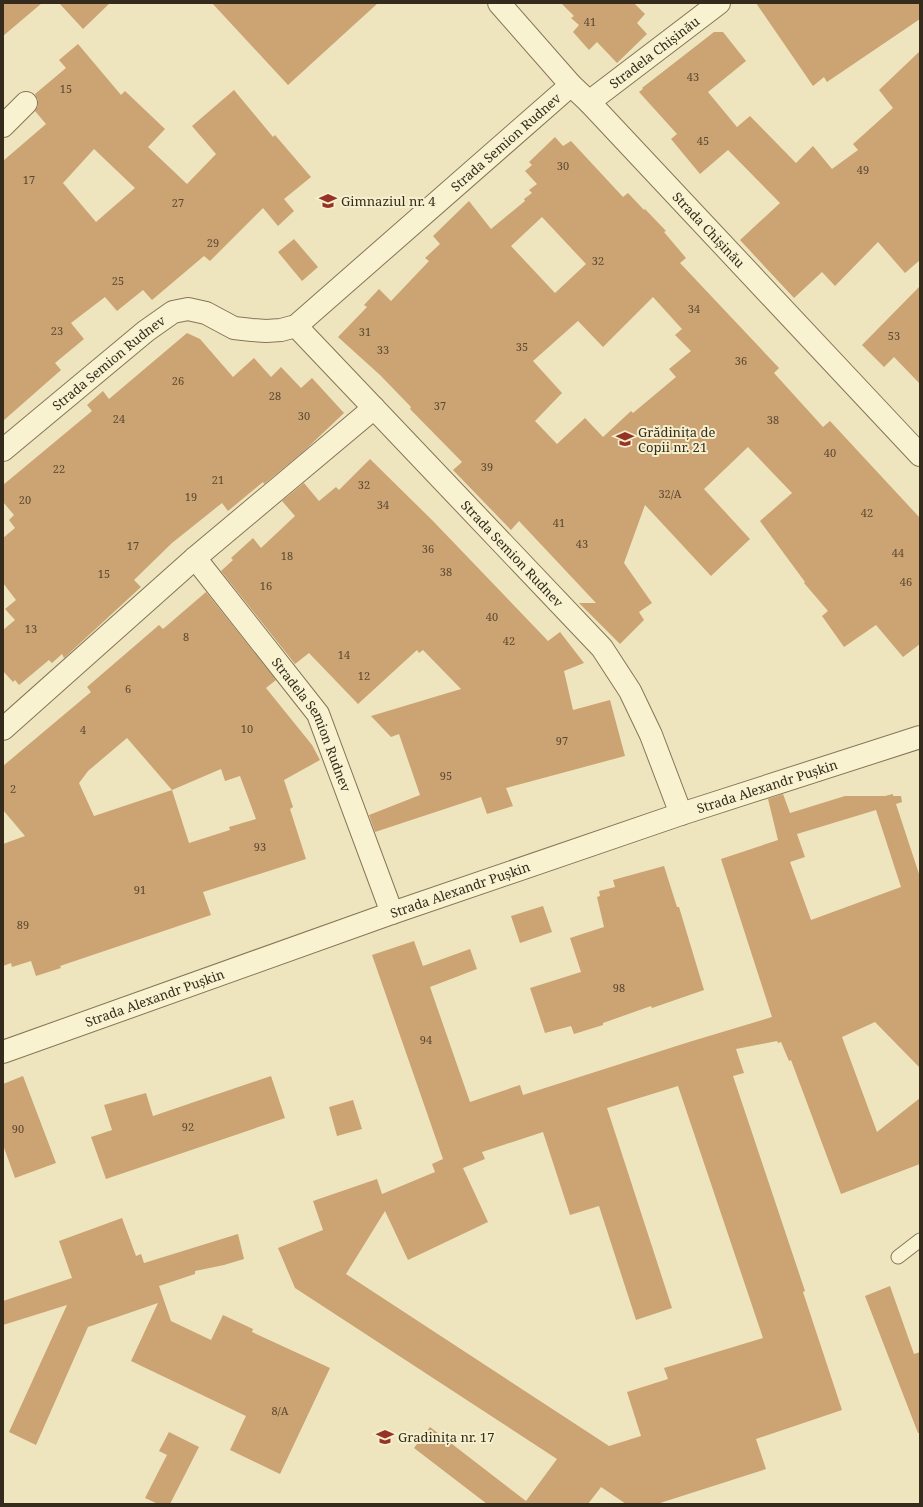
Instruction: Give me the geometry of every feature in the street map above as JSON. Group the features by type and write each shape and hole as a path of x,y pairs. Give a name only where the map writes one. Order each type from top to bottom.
{"street":[{"name":"Strada Chișinău","path":"499,3 571,85 589,102 920,455"},
{"name":"Stradela Chișinău","path":"589,102 719,3"},
{"name":"Strada Semion Rudnev","path":"3,450 146,331 174,312 188,309 206,313 234,328 266,331 281,330 296,326 571,85"},
{"path":"3,126 26,103"},
{"name":"Strada Semion Rudnev","path":"296,326 602,648 630,691 651,735 681,814"},
{"path":"3,729 195,558 374,408"},
{"name":"Stradela Semion Rudnev","path":"195,558 318,714 392,913"},
{"name":"Strada Alexandr Pușkin","path":"3,1052 392,913 681,814 920,737"}],"lane":[{"path":"898,1257 920,1240"}],"building":[{"path":"3,3 42,3 3,36"},
{"path":"59,3 110,3 83,29"},
{"path":"212,3 378,3 288,85"},
{"path":"561,3 634,3 645,14 637,23 647,34 617,63 597,42 589,50 573,32 579,25 571,18 574,16"},
{"path":"756,3 920,3 920,19 827,82 824,77 813,86"},
{"path":"714,32 723,32 746,61 708,92 737,127 750,116 796,163 813,146 832,169 858,150 853,144 893,108 879,90 920,51 920,260 905,273 878,242 835,286 822,272 794,298 740,240 780,203 728,150 700,174 671,139 677,134 639,92 643,89 642,88"},
{"path":"78,44 121,95 125,91 165,129 148,147 187,184 216,154 192,126 234,90 273,137 275,135 311,177 284,199 294,211 278,226 263,208 210,261 204,256 152,300 143,290 117,311 105,297 71,323 84,339 55,363 61,370 3,421 3,161 46,124 35,111 38,106 38,100 35,94 66,68 59,60","holes":["94,149 135,188 96,222 63,183"]},
{"path":"555,137 563,146 571,141 623,197 628,193 666,231 664,232 686,258 680,263 779,368 774,373 823,427 830,421 920,518 920,644 903,657 876,625 844,647 822,616 828,611 804,583 805,582 760,521 792,493 748,447 704,489 750,539 711,576 645,505 624,563 652,603 639,612 644,620 620,644 579,603 596,603 519,521 511,530 453,470 462,462 410,409 411,407 380,375 338,337 367,307 364,305 379,289 391,301 429,261 425,258 440,244 433,236 469,201 491,229 525,201 524,199 532,193 529,190 537,184 525,171 532,165 529,162","holes":["542,217 586,264 555,293 511,246","653,297 682,329 675,335 691,351 669,369 676,377 633,413 631,411 603,437 585,418 557,444 535,421 562,393 533,361 578,321 603,347"]},
{"path":"294,239 318,267 302,281 278,252"},
{"path":"920,286 920,384 894,357 884,367 862,345"},
{"path":"187,333 200,339 233,377 254,358 271,377 281,367 301,388 312,378 344,413 304,451 264,484 263,482 228,511 222,503 172,543 134,580 141,587 64,658 62,654 52,663 49,660 19,685 15,680 13,682 3,671 3,630 15,620 5,609 16,600 3,583 3,538 15,528 9,520 14,515 3,502 3,485 92,411 87,405 103,391 109,399"},
{"path":"370,459 433,521 548,641 560,632 584,663 564,671 573,710 610,700 625,756 506,788 513,806 487,814 481,797 375,832 369,815 420,795 399,734 391,737 371,716 461,689 423,650 419,653 417,650 358,704 309,653 295,664 221,571 233,560 231,558 253,538 261,548 295,516 282,501 304,483 319,501 336,487 339,490"},
{"path":"206,592 276,680 266,688 312,745 320,760 284,780 293,807 290,809 306,859 203,892 211,915 60,966 61,968 36,976 31,961 12,967 11,963 3,966 3,844 25,836 3,810 3,766 91,692 87,687 159,625 163,629","holes":["127,738 172,790 94,816 79,783 88,771","221,769 225,781 240,776 256,819 229,827 230,830 189,843 172,790"]},
{"path":"783,794 790,813 845,796 885,796 893,794 893,796 901,796 902,802 896,804 920,877 920,1068 875,1022 842,1037 877,1132 920,1098 920,1164 841,1194 791,1060 789,1061 781,1042 778,1043 777,1041 736,1049 744,1073 733,1076 805,1291 803,1292 842,1410 756,1439 766,1469 657,1504 626,1504 601,1487 588,1504 487,1504 414,1448 430,1427 526,1501 557,1459 295,1288 278,1248 323,1230 313,1201 377,1179 382,1194 435,1172 432,1164 443,1159 372,955 414,941 423,966 470,949 477,969 430,987 470,1102 520,1085 523,1095 772,1017 721,859 778,840 768,799","holes":["876,810 901,887 811,920 790,862 805,857 797,834","678,1086 763,1338 664,1368 668,1379 627,1392 641,1436 609,1446 346,1274 385,1211 408,1260 488,1222 463,1168 485,1159 482,1152 543,1132 570,1215 599,1206 636,1320 672,1308 607,1108"]},
{"path":"664,866 677,907 679,907 704,990 652,1008 651,1006 603,1023 603,1025 574,1034 571,1026 545,1033 530,988 581,972 570,938 604,927 597,897 600,896 599,891 615,887 613,880"},
{"path":"543,906 552,932 520,943 511,916"},
{"path":"23,1076 56,1163 15,1178 3,1145 3,1084"},
{"path":"271,1076 285,1118 106,1179 91,1137 112,1130 104,1105 146,1093 153,1116"},
{"path":"353,1100 362,1129 337,1136 329,1107"},
{"path":"122,1218 136,1256 141,1254 144,1263 238,1234 244,1259 195,1271 195,1274 159,1286 171,1321 211,1340 223,1315 253,1329 252,1332 330,1368 280,1474 230,1450 246,1416 131,1361 158,1303 88,1327 36,1445 9,1432 67,1305 3,1325 3,1301 72,1278 59,1241"},
{"path":"890,1286 914,1354 920,1352 920,1433 918,1433 865,1296"},
{"path":"169,1432 199,1447 170,1504 158,1504 145,1498 167,1455 159,1451"}],"place":[{"name":"Gimnaziul nr. 4","path":"328,201"},
{"name":"Grădinița de Copii nr. 21","path":"625,439"},
{"name":"Gradinița nr. 17","path":"385,1437"}]}
